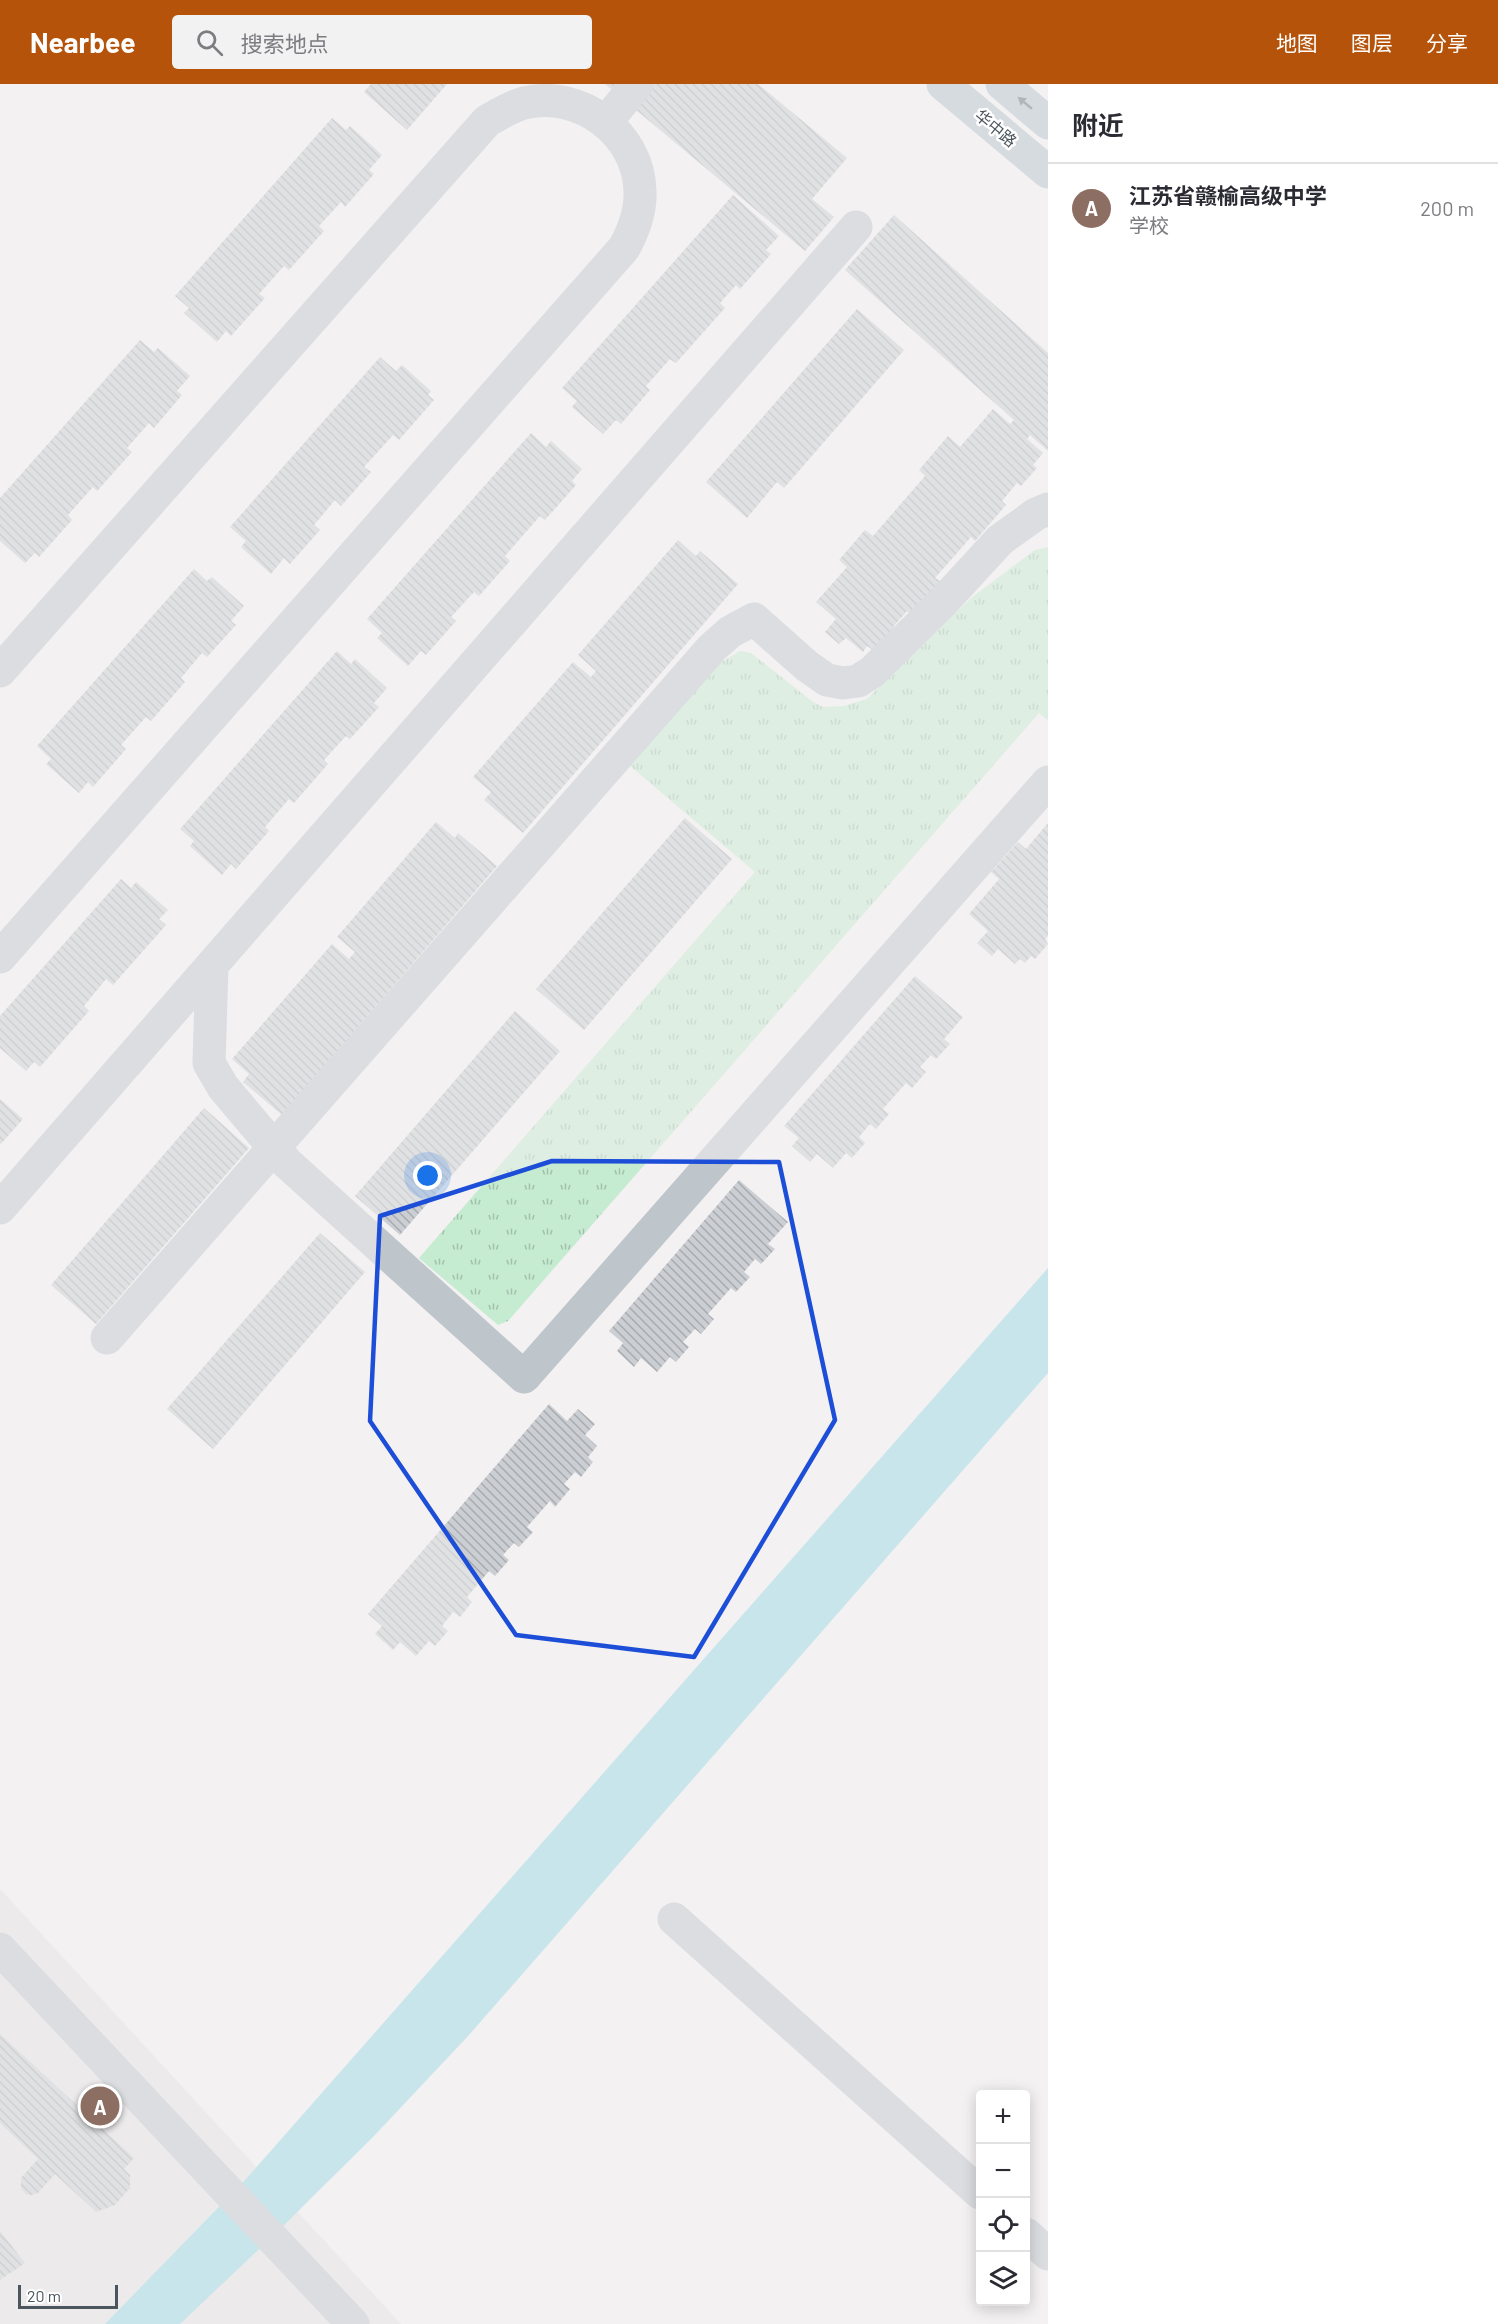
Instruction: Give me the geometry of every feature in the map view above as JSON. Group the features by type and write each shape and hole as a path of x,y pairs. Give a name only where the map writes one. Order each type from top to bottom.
{"main road":[{"name":"华中路","path":"944,84 1048,172"},
{"path":"1002,84 1048,123"}],"street":[{"path":"606,122 638,84"},
{"path":"0,672 487,121 505,110 525,103 546,100 567,103 588,110 606,122 619,136 630,152 637,171 640,190 639,209 634,229 624,248 0,957"},
{"path":"0,1208 856,227"},
{"path":"107,1338 712,648 730,632 754,619 807,666 827,680 843,683 858,681 880,664 942,603 1000,540 1036,514 1048,509"},
{"path":"212,965 209,1063 224,1088 287,1163 524,1377 1048,782"},
{"path":"674,1919 976,2189"},
{"path":"0,1949 353,2324"},
{"path":"1030,2238 1048,2254"}],"highlighted area":[{"path":"552,1161 779,1162 835,1420 694,1657 516,1635 370,1421 380,1216"}],"shaded area":[{"path":"0,1889 401,2324 0,2324"}],"green space":[{"path":"1048,547 1048,720 1039,713 508,1321 498,1325 419,1258 755,872 629,765 718,664 740,651 751,653 813,702 823,707 844,706 867,699 971,598 1035,550"}],"water":[{"path":"1048,1268 1048,1373 469,2035 373,2137 180,2324 105,2324 246,2179"}],"building":[{"path":"371,84 447,84 407,130 364,92"},
{"path":"605,84 758,84 847,158 812,199 834,217 805,251"},
{"path":"332,118 346,130 350,126 382,155 369,170 374,174 345,207 341,202 319,226 324,231 289,270 284,266 259,294 265,298 231,336 226,331 217,342 184,313 189,308 175,296"},
{"path":"733,195 779,236 766,250 771,254 740,289 736,285 720,303 725,308 676,363 670,359 646,386 650,390 621,424 616,420 603,434 572,407 577,401 562,388"},
{"path":"894,215 1048,353 1048,451 1030,435 1027,439 1043,453 1033,465 1037,468 1021,486 1017,483 1002,501 1006,505 975,541 971,537 935,578 940,581 911,615 907,611 893,627 897,630 873,650 867,646 863,652 846,638 839,644 825,632 836,619 816,602 847,567 839,560 865,530 873,536 925,476 919,470 948,436 960,447 993,409 1010,424 1014,420 845,270"},
{"path":"857,309 904,350 784,488 777,482 747,518 706,482"},
{"path":"140,340 154,352 158,348 190,376 177,391 182,395 154,428 149,423 127,448 132,452 97,491 93,487 68,515 72,520 39,557 35,553 25,563 0,541 0,498"},
{"path":"380,357 396,371 402,365 431,391 428,395 434,400 399,440 393,435 364,467 371,472 341,506 335,500 314,525 320,530 290,564 284,558 271,574 241,547 246,541 230,527"},
{"path":"531,433 546,447 551,441 582,469 572,481 576,485 545,520 540,516 505,556 510,561 479,596 474,592 451,617 456,621 426,655 421,651 408,666 377,638 382,633 367,619"},
{"path":"678,540 696,556 700,551 738,584 523,833 484,800 491,792 473,777 573,662 591,677 596,671 578,655"},
{"path":"194,569 207,581 212,577 244,606 231,621 236,625 207,657 202,653 181,678 185,682 151,721 146,717 121,745 126,749 93,787 88,782 79,793 46,764 51,759 37,746"},
{"path":"337,651 351,664 355,659 387,688 374,703 379,707 350,739 346,736 324,760 328,764 294,803 289,799 265,827 269,831 236,869 231,864 222,875 190,846 194,841 180,829"},
{"path":"685,818 732,859 584,1030 536,989"},
{"path":"436,822 455,838 458,833 497,866 282,1115 243,1082 249,1074 232,1059 332,944 349,959 355,952 337,937"},
{"path":"1048,823 1048,936 1045,939 1048,944 1035,959 1031,956 1025,963 1020,959 1015,964 998,949 992,956 977,943 988,931 969,914 999,879 991,872 1018,842 1026,849"},
{"path":"121,879 131,888 136,882 168,910 159,919 166,925 113,985 106,979 84,1006 89,1011 40,1067 34,1062 26,1071 0,1048 0,1016"},
{"path":"915,976 963,1017 944,1039 950,1044 936,1059 931,1055 920,1067 926,1072 912,1088 906,1083 883,1109 889,1114 876,1129 870,1124 859,1137 865,1143 852,1158 846,1153 833,1168 817,1154 810,1162 792,1146 799,1138 784,1126"},
{"path":"515,1011 560,1051 400,1235 355,1196"},
{"path":"0,1099 23,1119 0,1145"},
{"path":"204,1108 249,1148 96,1324 51,1285"},
{"path":"739,1180 788,1222 768,1244 775,1249 761,1264 755,1259 744,1272 750,1277 736,1292 731,1288 708,1314 714,1319 701,1334 695,1329 683,1342 689,1347 676,1362 670,1357 657,1372 641,1358 634,1367 617,1351 623,1343 609,1331"},
{"path":"320,1233 365,1272 213,1449 167,1409"},
{"path":"549,1404 567,1421 578,1409 595,1424 585,1435 597,1446 588,1457 593,1462 581,1477 575,1472 564,1484 570,1489 555,1507 550,1501 527,1527 533,1532 519,1547 514,1543 503,1555 509,1560 495,1576 489,1571 467,1597 472,1602 460,1617 453,1612 442,1626 448,1631 435,1646 429,1641 416,1656 400,1642 393,1650 375,1634 382,1626 368,1614"},
{"path":"0,2034 134,2158 124,2169 130,2175 130,2188 115,2205 96,2212 55,2174 38,2193 26,2194 21,2188 21,2178 38,2159 0,2123"},
{"path":"0,2231 25,2263 0,2280"}],"place":[{"name":"江苏省赣榆高级中学","path":"100,2106"}]}
